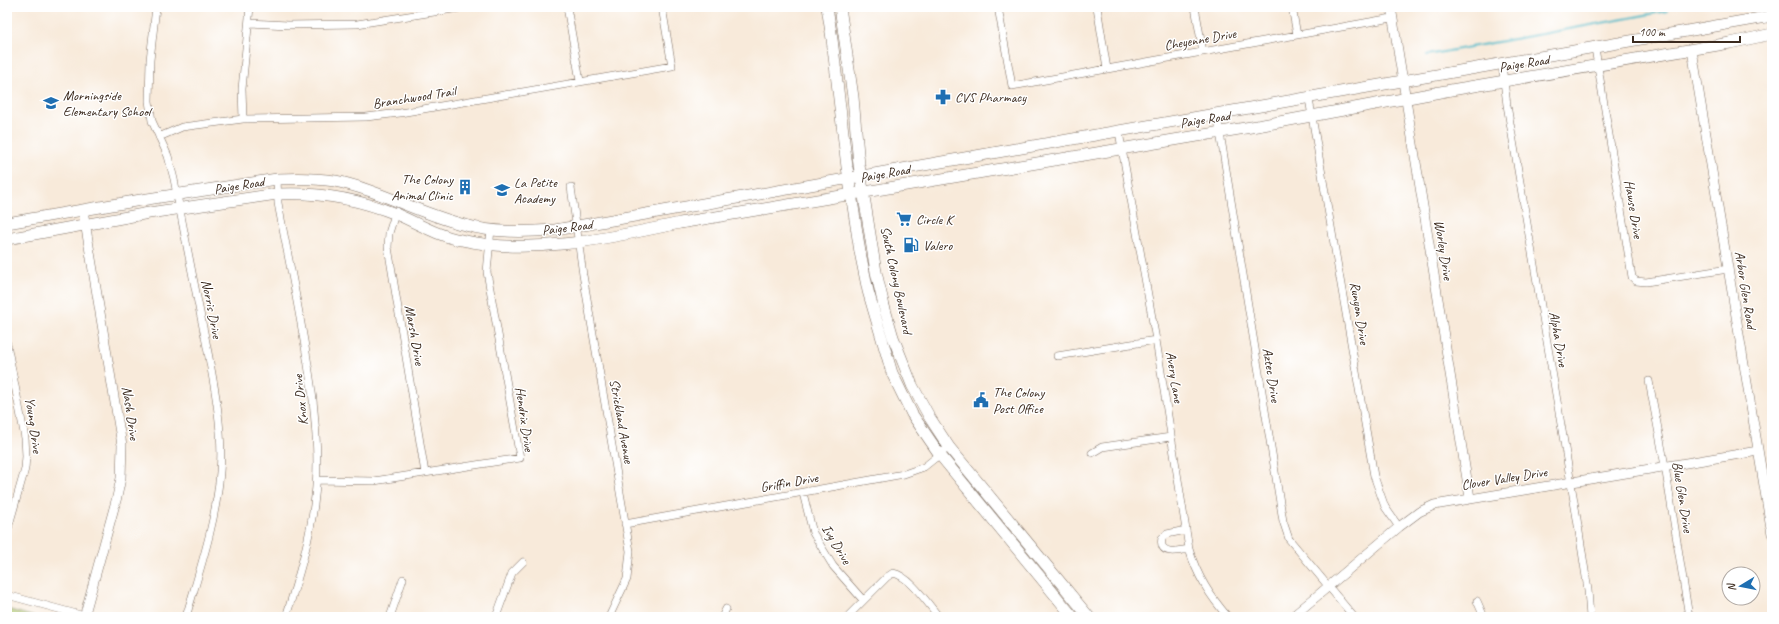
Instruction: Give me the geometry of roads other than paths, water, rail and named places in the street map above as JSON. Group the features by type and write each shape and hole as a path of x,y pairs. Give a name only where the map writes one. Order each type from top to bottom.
{"main road":[{"name":"South Colony Boulevard","path":"827,7 839,94 848,178 868,291 881,341 892,373 912,414 940,455 1073,617"},
{"name":"South Colony Boulevard","path":"840,7 851,82 861,176 876,272 893,337 912,384 930,418 949,447 1089,617"},
{"name":"Paige Road","path":"7,223 177,194 293,178 334,181 358,187 401,202 444,220 466,226 491,230 524,232 576,226 1502,65 1772,16"},
{"path":"830,23 842,21"},
{"name":"Paige Road","path":"7,239 180,209 277,194 295,193 332,197 363,203 395,214 441,235 489,245 530,246 578,241 1220,132 1405,98 1730,44 1772,34"},
{"path":"839,94 845,90 851,82"},
{"path":"962,159 968,174"},
{"path":"717,201 719,217"},
{"path":"881,341 893,337"},
{"path":"904,399 912,384"},
{"path":"1031,566 1041,558"}],"street":[{"name":"Norris Drive","path":"156,7 148,88 152,121 168,156 177,194 212,378 218,424 220,471 210,538 186,617"},
{"path":"243,118 242,89 250,7"},
{"path":"249,23 288,25 357,24 466,7"},
{"path":"567,7 580,81"},
{"name":"Branchwood Trail","path":"159,137 182,127 243,118 366,117 494,98 580,81 672,66 662,7"},
{"name":"Cheyenne Drive","path":"998,7 1012,86 1392,18"},
{"path":"1097,7 1106,69"},
{"path":"1195,7 1203,52"},
{"path":"1292,7 1297,35"},
{"name":"Worley Drive","path":"1391,7 1470,498"},
{"name":"Hawse Drive","path":"1595,48 1632,277 1636,281 1646,282 1728,269"},
{"name":"Arbor Glen Road","path":"1692,50 1772,534"},
{"name":"Alpha Drive","path":"1502,65 1503,82 1588,590 1591,612 1590,617"},
{"name":"Runyon Drive","path":"1309,98 1374,476 1385,507 1399,528"},
{"name":"Aztec Drive","path":"1217,114 1283,521 1289,539 1354,617"},
{"name":"Avery Lane","path":"1119,132 1156,340 1189,549 1200,578 1214,600 1228,617"},
{"name":"Knox Drive","path":"277,179 277,194 309,366 316,423 315,497 309,531 286,617"},
{"name":"Strickland Avenue","path":"571,187 578,241 630,551 629,567 624,587 609,617"},
{"name":"Marsh Drive","path":"401,202 395,214 389,233 388,247 426,473"},
{"name":"Nash Drive","path":"83,210 122,445 121,478 117,497 85,617"},
{"name":"Hendrix Drive","path":"316,480 374,481 520,458 487,272 491,230"},
{"path":"1057,356 1156,340"},
{"name":"Young Drive","path":"7,344 25,438 26,456 25,469 7,532"},
{"name":"Blue Glen Drive","path":"1649,381 1665,466 1689,617"},
{"path":"1092,453 1102,447 1171,437"},
{"name":"Griffin Drive","path":"625,524 904,474 924,467 949,447"},
{"name":"Clover Valley Drive","path":"1292,617 1399,528 1425,509 1442,503 1470,498 1758,451"},
{"name":"Ivy Drive","path":"803,493 806,511 815,538 833,566 863,600"},
{"path":"1186,530 1166,534 1162,538 1161,544 1164,550 1170,552 1189,549"},
{"path":"496,617 512,574 523,562"},
{"path":"847,617 887,577 893,573 899,574 908,580 939,617"},
{"path":"390,617 403,579"},
{"path":"7,594 85,617"},
{"path":"1477,601 1484,617"},
{"path":"722,617 726,609"}],"waterway":[{"path":"1427,55 1667,11"}],"place":[{"name":"CVS Pharmacy","path":"943,97"},
{"name":"Morningside Elementary School","path":"51,103"},
{"name":"The Colony Animal Clinic","path":"465,187"},
{"name":"La Petite Academy","path":"502,190"},
{"name":"Circle K","path":"904,219"},
{"name":"Valero","path":"911,245"},
{"name":"The Colony Post Office","path":"981,400"}]}
